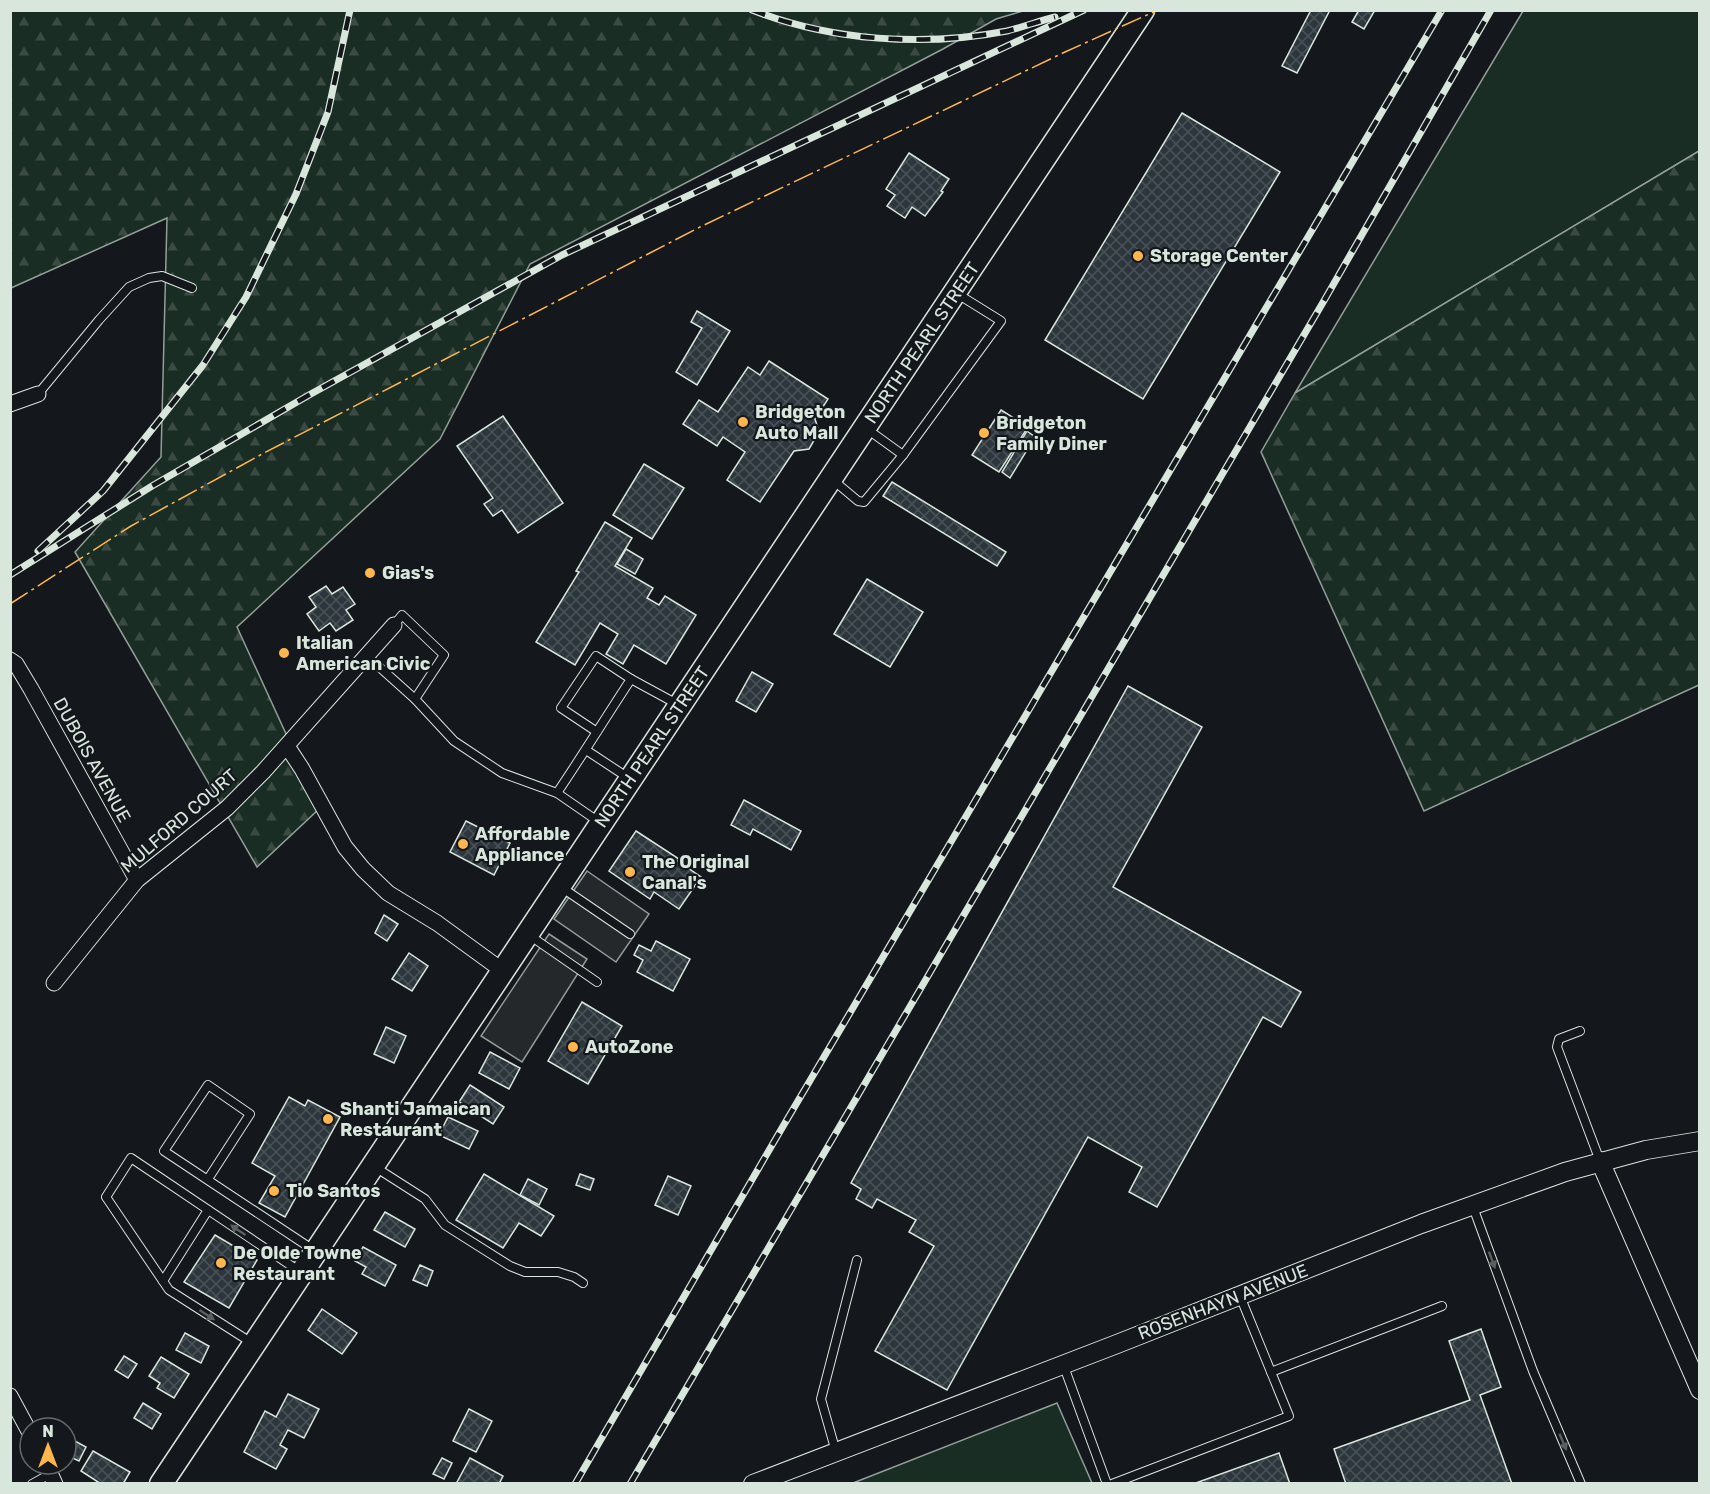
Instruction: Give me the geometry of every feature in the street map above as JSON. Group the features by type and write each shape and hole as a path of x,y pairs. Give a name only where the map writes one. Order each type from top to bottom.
{"main road":[{"name":"NORTH PEARL STREET","path":"161,1484 1143,10"}],"street":[{"path":"10,404 38,394"},
{"name":"MULFORD COURT","path":"54,983 137,880 227,808 394,625"},
{"name":"DUBOIS AVENUE","path":"10,660 16,664 31,689 137,880"},
{"path":"286,746 302,769 345,848 363,869 388,893 437,923 504,970"},
{"name":"ROSENHAYN AVENUE","path":"753,1484 1472,1205 1600,1161 1700,1141"},
{"path":"1600,1161 1700,1390"},
{"path":"10,1396 21,1416"}],"lane":[{"path":"38,394 129,287 149,278 162,276 192,288"},
{"path":"832,480 858,501 864,502 903,455 1002,321 956,293"},
{"path":"866,428 903,455"},
{"path":"394,625 402,615 444,655 415,699"},
{"path":"366,656 415,699 454,741 502,773 557,793 601,824"},
{"path":"597,732 561,708 596,656 631,679 680,706"},
{"path":"557,793 631,679"},
{"path":"586,750 631,779"},
{"path":"560,886 630,934"},
{"path":"527,934 597,982"},
{"path":"1580,1031 1559,1039 1557,1047 1600,1161"},
{"path":"208,1179 250,1114 207,1085 164,1151 316,1252"},
{"path":"255,1345 169,1290 106,1197 131,1158 303,1273"},
{"path":"374,1166 425,1198 446,1225 510,1266 525,1272 558,1272 574,1277 583,1283"},
{"path":"1472,1205 1533,1371 1581,1484"},
{"path":"163,1281 207,1210"},
{"path":"836,1452 821,1399 857,1260"},
{"path":"1112,1484 1289,1416 1240,1295"},
{"path":"1271,1372 1442,1306"},
{"path":"1064,1364 1107,1484"},
{"path":"32,1484 47,1476"}],"green space":[{"path":"10,11 1023,11 996,19 943,49 530,264 440,439 237,627 320,808 257,867 75,552 161,457 167,218 11,288"},
{"path":"1523,11 1699,11 1699,151 1295,393"},
{"path":"1699,151 1699,685 1424,811 1261,452 1295,393"},
{"path":"1057,1403 1092,1483 853,1483"}],"shaded area":[{"path":"587,871 649,914 616,962 554,919"},
{"path":"549,934 587,959 522,1062 481,1036"}],"building":[{"path":"1311,10 1330,10 1297,73 1282,66"},
{"path":"1359,10 1375,10 1364,29 1352,22"},
{"path":"1182,113 1280,172 1143,399 1045,340"},
{"path":"909,153 949,179 941,191 943,192 925,216 912,207 905,218 887,206 895,195 886,189"},
{"path":"697,311 730,331 697,385 676,372 702,328 691,322"},
{"path":"769,361 828,399 815,419 819,432 809,449 794,451 760,502 727,480 745,452 723,437 717,446 683,424 699,400 718,412 748,367 760,375"},
{"path":"1001,410 1028,427 999,472 972,455"},
{"path":"503,416 563,503 518,533 502,510 493,516 484,504 493,498 457,446"},
{"path":"1027,431 1035,437 1010,478 1002,472"},
{"path":"644,464 684,488 652,539 613,515"},
{"path":"892,482 1006,552 997,566 883,496"},
{"path":"605,522 632,538 615,566 653,588 647,598 659,605 665,596 696,615 666,664 634,645 623,664 606,654 618,634 600,623 575,665 536,642 579,572 576,571"},
{"path":"626,549 643,559 635,574 617,564"},
{"path":"867,579 923,612 890,667 834,634"},
{"path":"326,586 332,594 343,587 355,604 346,610 353,620 336,631 330,623 319,631 307,614 316,607 309,597"},
{"path":"752,672 773,684 756,712 736,701"},
{"path":"1128,686 1202,727 1113,887 1301,992 1281,1027 1263,1017 1157,1207 1129,1192 1142,1167 1088,1137 947,1390 875,1351 934,1246 909,1232 916,1220 877,1199 872,1208 856,1199 861,1189 851,1183"},
{"path":"744,800 801,831 791,850 753,829 750,835 731,825"},
{"path":"466,821 510,843 494,875 450,852"},
{"path":"636,831 679,859 678,861 701,877 679,909 654,892 650,899 609,871"},
{"path":"384,915 398,924 387,941 375,933"},
{"path":"656,941 690,959 673,991 637,972 643,960 634,955 639,945 651,951"},
{"path":"409,953 428,966 412,991 392,979"},
{"path":"582,1002 622,1026 588,1084 548,1061"},
{"path":"386,1027 406,1036 394,1063 374,1054"},
{"path":"490,1052 520,1068 509,1089 479,1073"},
{"path":"470,1085 504,1107 493,1124 459,1102"},
{"path":"289,1097 305,1106 308,1100 340,1117 285,1217 259,1203 275,1176 252,1163"},
{"path":"448,1117 478,1131 469,1149 439,1135"},
{"path":"484,1174 554,1216 541,1236 519,1223 503,1248 456,1220"},
{"path":"580,1174 594,1179 590,1190 576,1185"},
{"path":"668,1176 691,1186 678,1215 655,1205"},
{"path":"528,1179 547,1189 539,1205 520,1195"},
{"path":"385,1212 415,1229 405,1247 374,1230"},
{"path":"215,1235 257,1260 229,1308 184,1282"},
{"path":"363,1247 396,1265 385,1286 362,1274 366,1267 355,1261"},
{"path":"420,1265 433,1271 427,1286 413,1280"},
{"path":"322,1309 357,1333 342,1354 308,1330"},
{"path":"1481,1329 1501,1387 1480,1395 1512,1484 1346,1484 1334,1449 1470,1400 1449,1341"},
{"path":"185,1333 209,1346 201,1363 176,1350"},
{"path":"124,1356 137,1364 128,1378 115,1370"},
{"path":"161,1357 189,1374 174,1398 157,1388 160,1383 149,1376"},
{"path":"288,1394 319,1409 304,1438 288,1430 280,1445 287,1449 276,1469 244,1452 265,1411 276,1417"},
{"path":"143,1403 161,1414 152,1429 134,1418"},
{"path":"469,1409 492,1421 476,1452 453,1441"},
{"path":"78,1443 86,1447 78,1461"},
{"path":"93,1451 130,1472 123,1484 101,1484 81,1471"},
{"path":"1279,1453 1290,1484 1193,1484"},
{"path":"442,1458 452,1463 444,1479 433,1474"},
{"path":"470,1458 503,1476 499,1484 456,1484"}],"railway":[{"path":"38,551 103,491 203,365 246,297 296,194 328,112 350,10"},
{"path":"752,10 814,29 911,40 943,39 1007,31 1055,17"},
{"path":"10,575 152,486 309,395 562,255 1084,10"},
{"path":"575,1484 782,1128 1442,10"},
{"path":"630,1484 1325,299 1491,10"}],"power":[{"path":"10,604 131,526 264,453 700,227 1065,52 1158,10"}],"place":[{"name":"Storage Center","path":"1138,256"},
{"name":"Bridgeton Auto Mall","path":"743,422"},
{"name":"Bridgeton Family Diner","path":"984,433"},
{"name":"Gias's","path":"370,573"},
{"name":"Italian American Civic","path":"284,653"},
{"name":"Affordable Appliance","path":"463,844"},
{"name":"The Original Canal's","path":"630,872"},
{"name":"AutoZone","path":"573,1047"},
{"name":"Shanti Jamaican Restaurant","path":"328,1119"},
{"name":"Tio Santos","path":"274,1191"},
{"name":"De Olde Towne Restaurant","path":"221,1263"}]}
